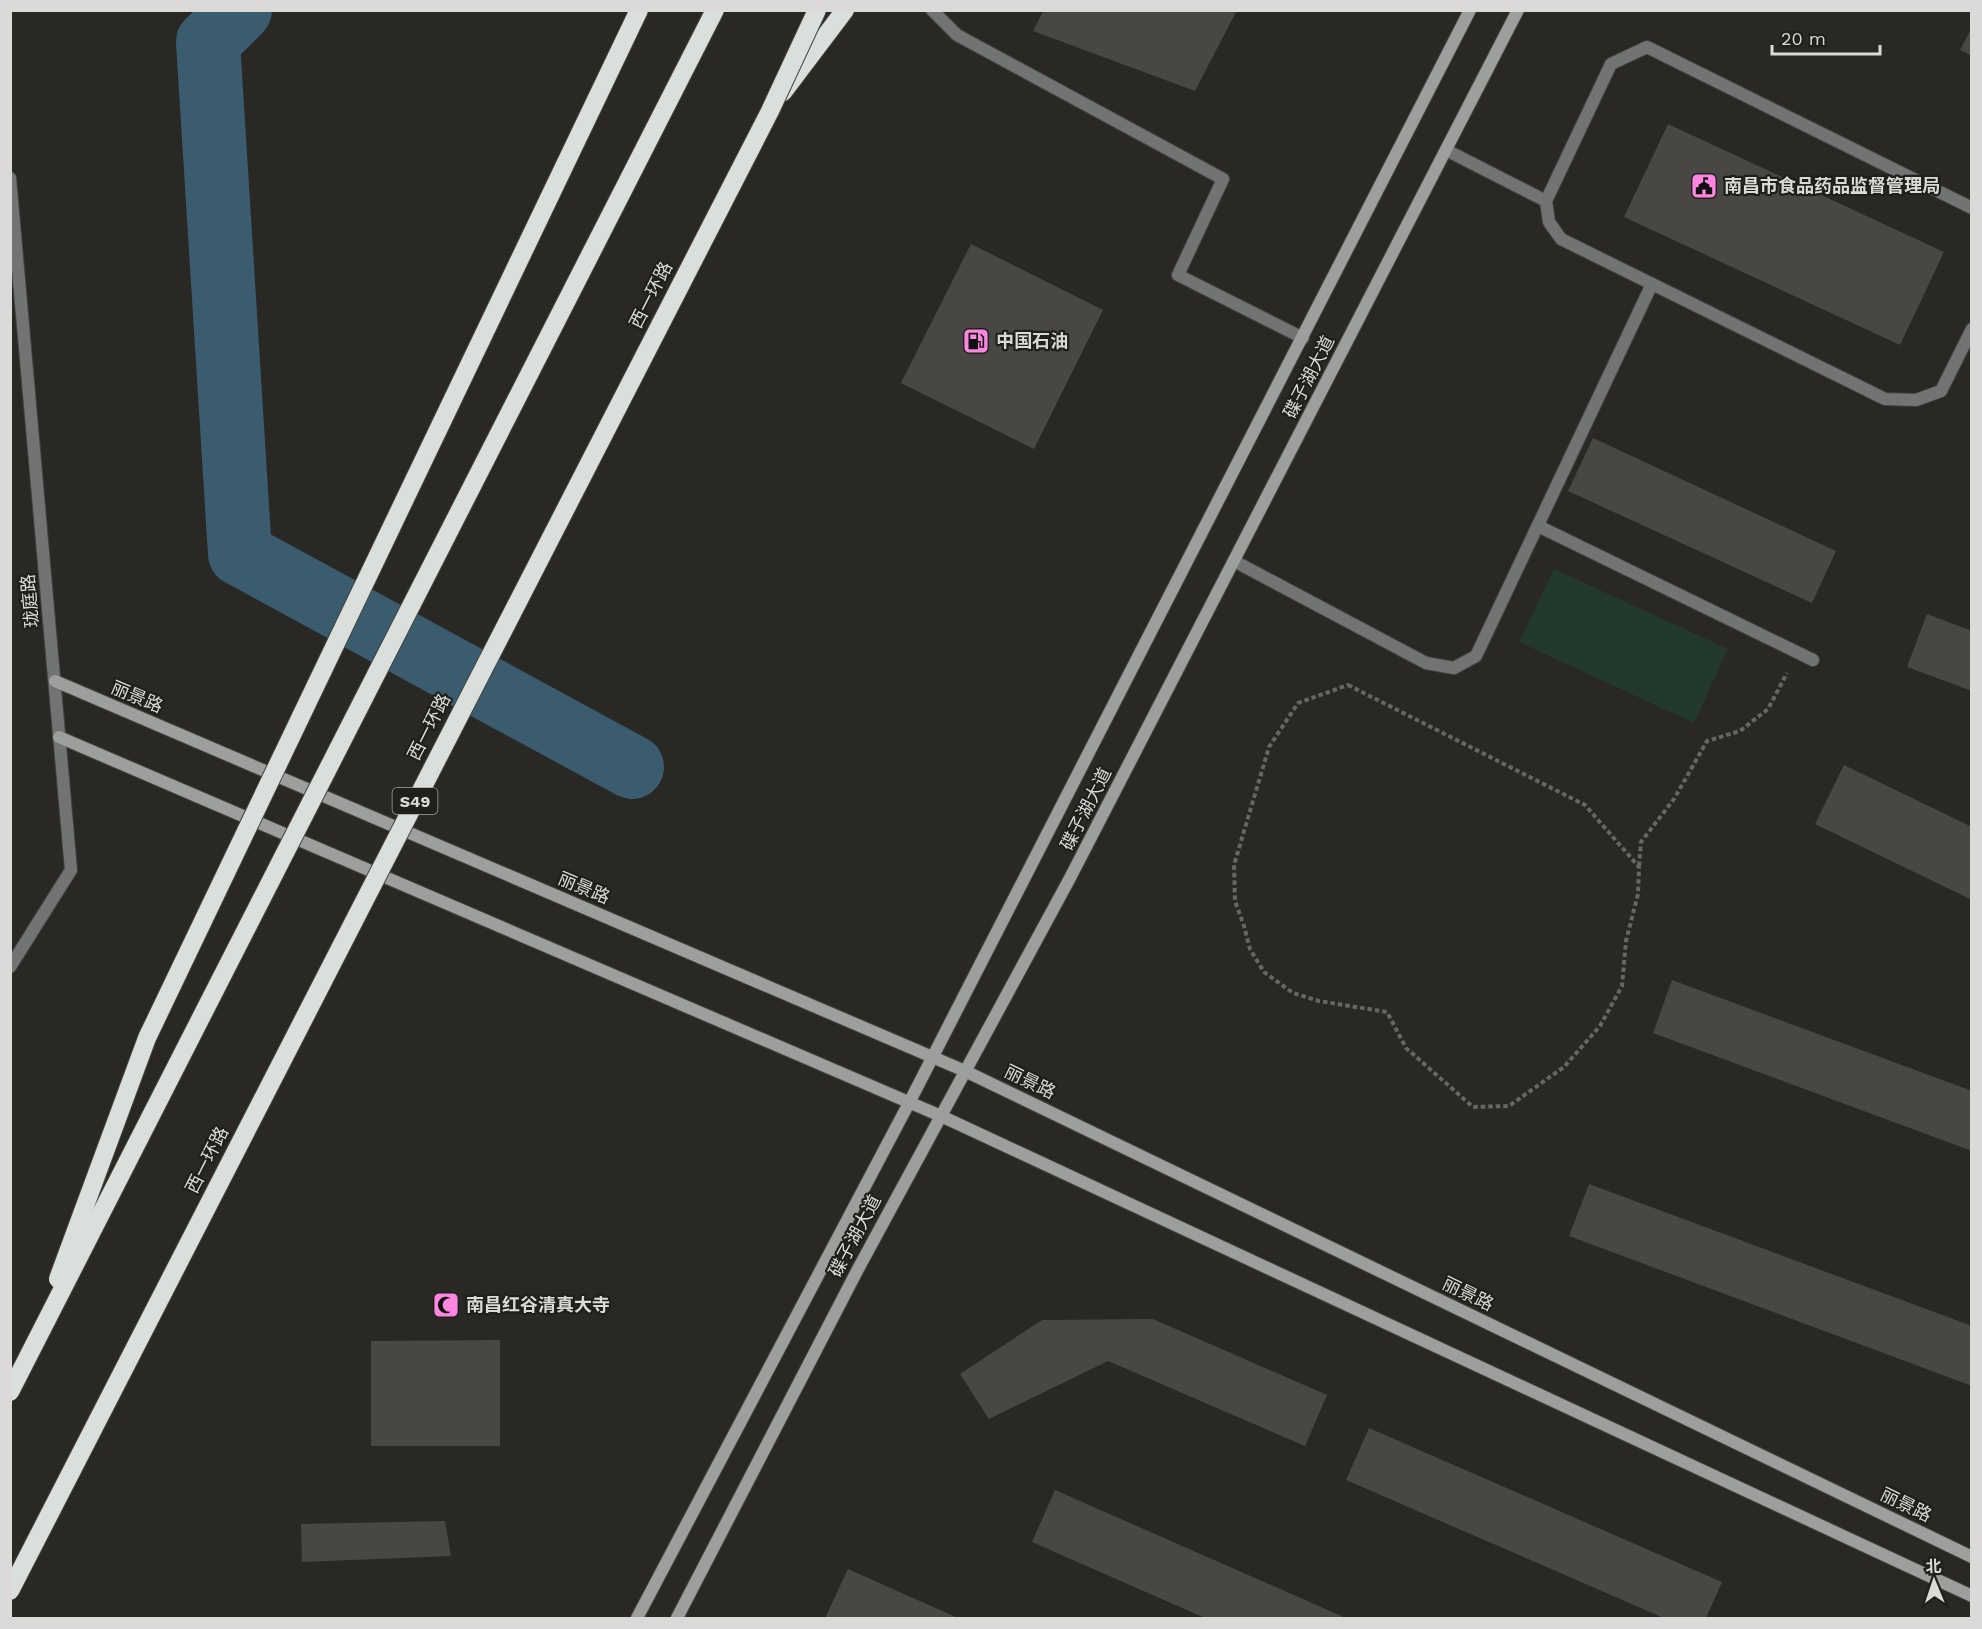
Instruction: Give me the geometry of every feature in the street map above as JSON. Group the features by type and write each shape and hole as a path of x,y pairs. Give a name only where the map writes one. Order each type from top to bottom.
{"highway":[{"path":"28,1358 147,1038 639,10"},
{"path":"10,1392 715,10"},
{"name":"西一环路","path":"10,1591 770,111 817,10"},
{"path":"770,111 845,10"}],"street":[{"path":"932,10 957,35 1224,179 1178,274 1303,338"},
{"name":"碟子湖大道","path":"638,1618 909,1103 1470,10"},
{"name":"碟子湖大道","path":"677,1618 857,1271 1070,878 1518,10"},
{"path":"1971,208 1647,47 1611,64 1546,201 1550,222 1561,239 1885,399 1916,400 1941,391 1971,329"},
{"path":"1446,150 1546,201"},
{"name":"珑庭路","path":"10,178 72,870 10,967"},
{"path":"1234,561 1426,663 1454,668 1476,656 1652,284"},
{"path":"1538,526 1813,660"},
{"name":"丽景路","path":"55,681 965,1071 1971,1557"},
{"path":"59,737 941,1116 1971,1596"}],"path":[{"path":"1639,867 1585,805 1348,685 1298,703 1269,747 1234,865 1235,901 1250,949 1264,972 1293,993 1318,1001 1388,1012 1406,1047 1473,1107 1509,1106 1563,1067 1600,1026 1622,986 1626,941 1638,894 1641,842 1674,798 1707,741 1740,731 1768,709 1797,652"}],"green space":[{"path":"1554,569 1728,649 1694,723 1519,642"}],"building":[{"path":"1044,10 1237,10 1195,91 1033,31"},
{"path":"1972,27 1972,56 1960,50"},
{"path":"1668,124 1944,252 1900,345 1624,217"},
{"path":"971,244 1103,310 1034,449 901,383"},
{"path":"1593,438 1836,551 1812,603 1568,491"},
{"path":"1927,614 1972,631 1972,691 1907,667"},
{"path":"1844,765 1972,827 1972,900 1815,824"},
{"path":"1672,980 1972,1091 1972,1151 1653,1033"},
{"path":"1589,1184 1972,1326 1972,1386 1569,1236"},
{"path":"1153,1319 1327,1395 1305,1446 1108,1361 989,1419 960,1374 1042,1320"},
{"path":"500,1340 500,1446 371,1446 371,1341"},
{"path":"1369,1428 1722,1582 1706,1618 1664,1618 1346,1480"},
{"path":"1055,1490 1346,1618 1205,1618 1032,1542"},
{"path":"445,1521 451,1556 302,1562 301,1524"},
{"path":"848,1569 958,1618 825,1618"}],"waterway":[{"path":"240,10 208,42 240,554 632,767"}],"place":[{"name":"南昌市食品药品监督管理局","path":"1704,186"},
{"name":"中国石油","path":"976,341"},
{"name":"南昌红谷清真大寺","path":"446,1305"}]}
